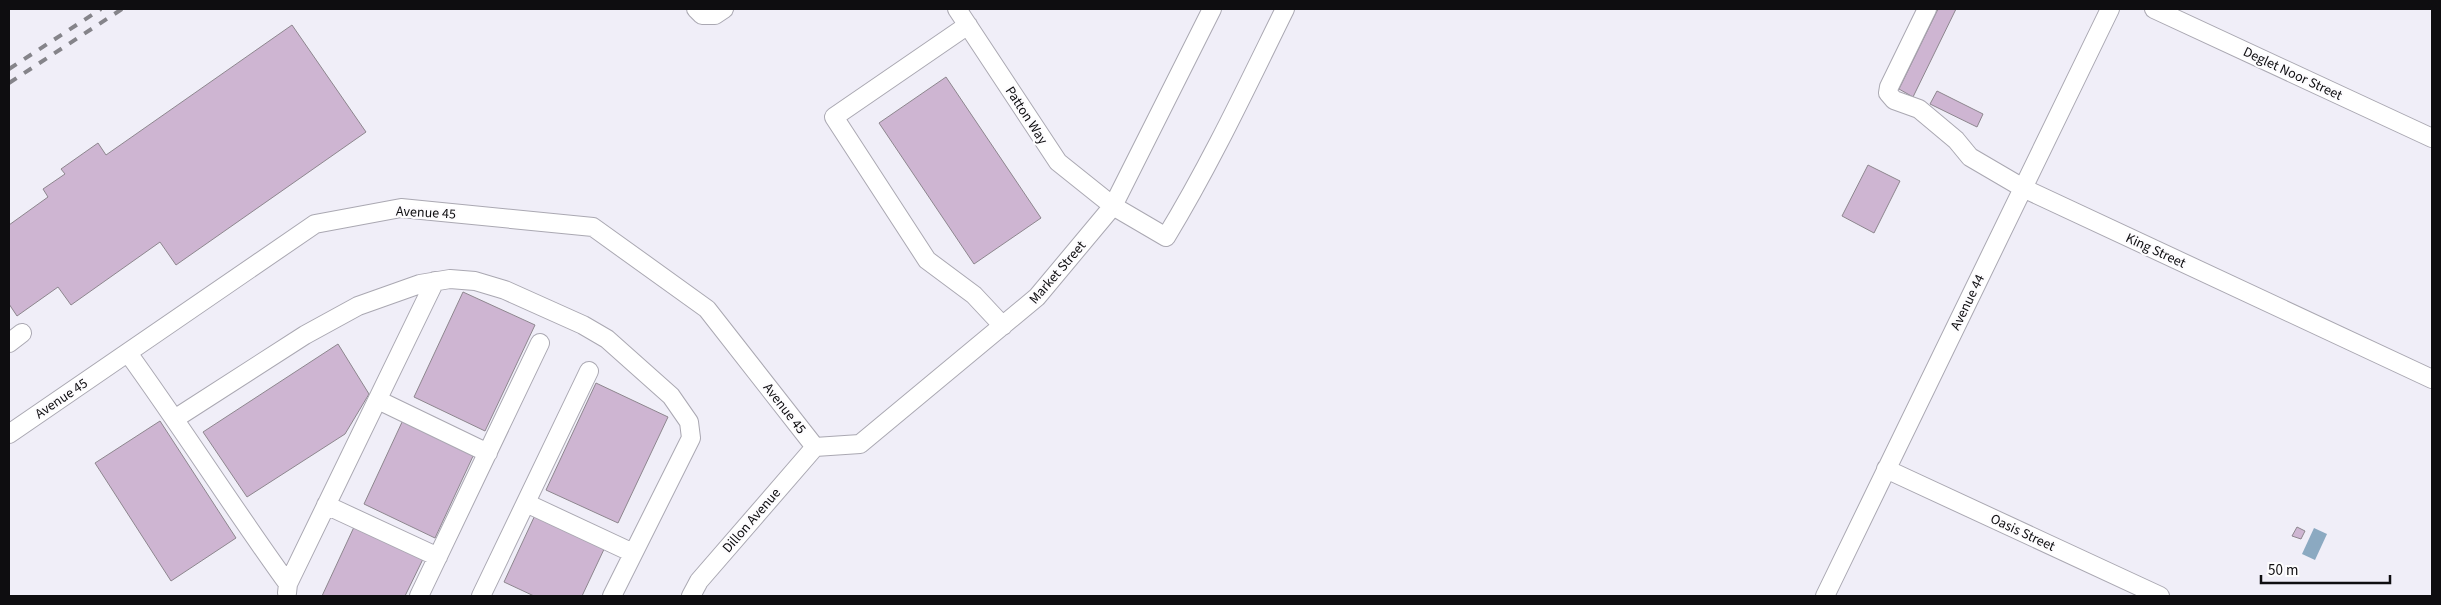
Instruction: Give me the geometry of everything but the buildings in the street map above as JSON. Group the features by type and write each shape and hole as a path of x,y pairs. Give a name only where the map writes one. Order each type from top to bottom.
{"street":[{"path":"696,9 702,15 715,15 724,9"},
{"name":"Patton Way","path":"958,9 1058,162 1114,206 1166,236 1190,197 1233,117 1285,9"},
{"name":"Market Street","path":"815,446 860,444 1037,297 1114,206 1212,9"},
{"name":"King Street","path":"1927,9 1889,87 1888,93 1894,100 1919,109 1956,140 1970,157 2023,188 2432,379"},
{"name":"Avenue 44","path":"1824,596 2110,9"},
{"name":"Deglet Noor Street","path":"2154,9 2432,138"},
{"path":"968,25 834,117 927,260 974,295 1003,326"},
{"name":"Avenue 45","path":"9,434 315,224 401,208 593,227 707,310 815,446"},
{"path":"176,418 305,335 350,310 420,284 450,279 475,281 505,290 583,325 607,339 631,358 671,396 689,422 691,438 612,596"},
{"path":"288,590 326,505 435,281"},
{"path":"419,596 540,343"},
{"path":"128,353 176,418 288,590"},
{"path":"487,594 526,503 589,371"},
{"path":"378,400 488,453"},
{"name":"Dillon Avenue","path":"691,596 699,581 815,446"},
{"name":"Oasis Street","path":"1886,469 2160,596"},
{"path":"526,503 634,553"},
{"path":"326,505 438,558"}],"water":[{"path":"2314,528 2327,534 2315,560 2302,554"}],"railway":[{"path":"9,69 101,9"},
{"path":"9,83 122,9"}]}
